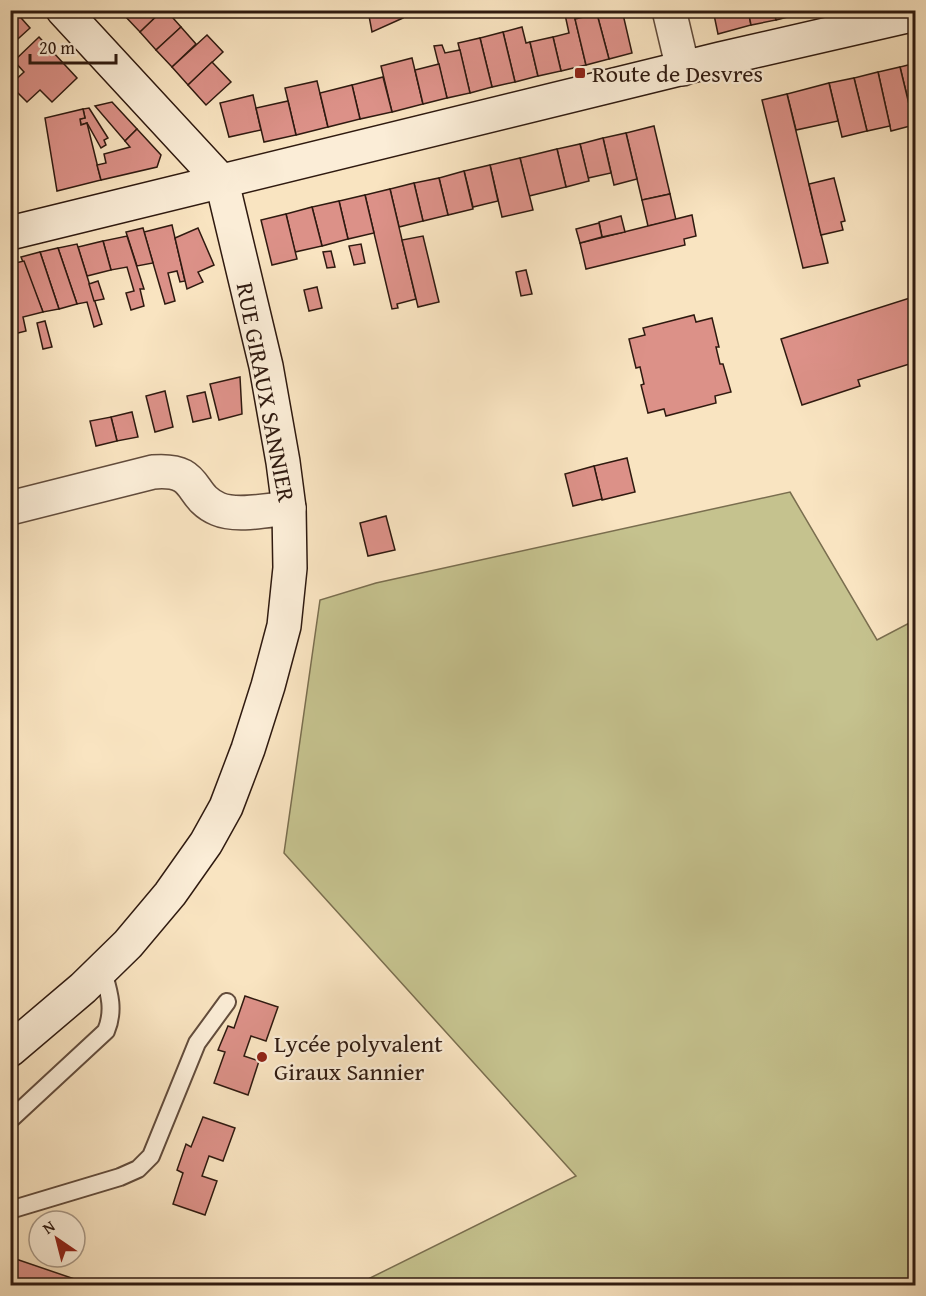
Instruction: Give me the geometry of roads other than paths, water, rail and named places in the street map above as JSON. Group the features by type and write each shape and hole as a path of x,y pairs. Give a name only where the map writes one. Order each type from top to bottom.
{"street":[{"path":"63,10 222,182"},
{"path":"669,10 683,69"},
{"path":"10,233 915,14"},
{"name":"RUE GIRAUX SANNIER","path":"10,1050 103,971 150,918 198,855 220,819 237,779 258,721 285,626 290,568 289,508 281,444 266,366 222,182"},
{"path":"10,508 153,472 166,471 189,479 206,501 220,510 238,512 289,508"}],"lane":[{"path":"10,1120 105,1030 110,1022 111,1005 103,971"},
{"path":"10,1210 120,1177 145,1163 156,1145 197,1043 227,1002"}],"place":[{"name":"Route de Desvres","path":"580,73"},
{"name":"Lycée polyvalent Giraux Sannier","path":"262,1057"}]}
